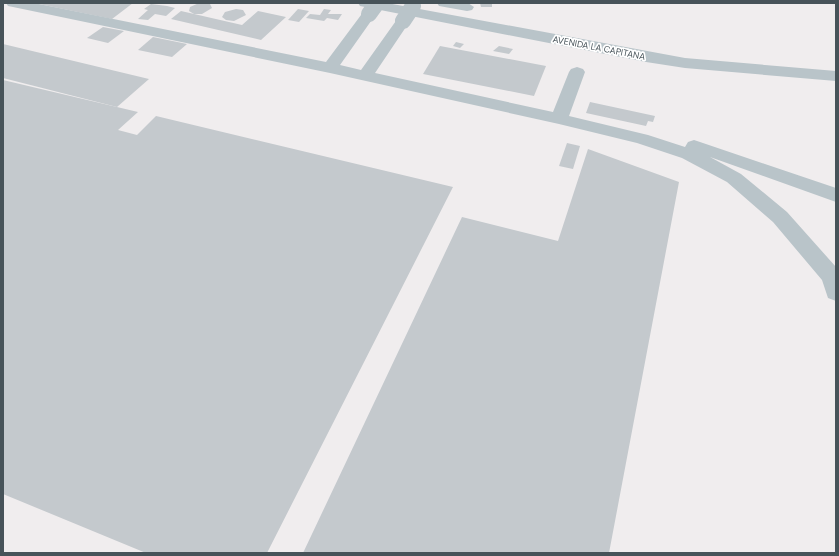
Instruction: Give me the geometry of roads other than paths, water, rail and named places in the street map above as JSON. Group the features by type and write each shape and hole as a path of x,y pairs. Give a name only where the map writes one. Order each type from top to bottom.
{"street":[{"path":"13,3 330,68 559,119 642,139 689,154 734,178 780,217 832,277 836,292"},
{"path":"444,3 467,7"},
{"path":"365,76 413,4"},
{"path":"330,68 371,7"},
{"name":"AVENIDA LA CAPITANA","path":"371,7 685,63 836,76"},
{"path":"559,119 577,72"},
{"path":"642,139 701,147 836,195"}]}
